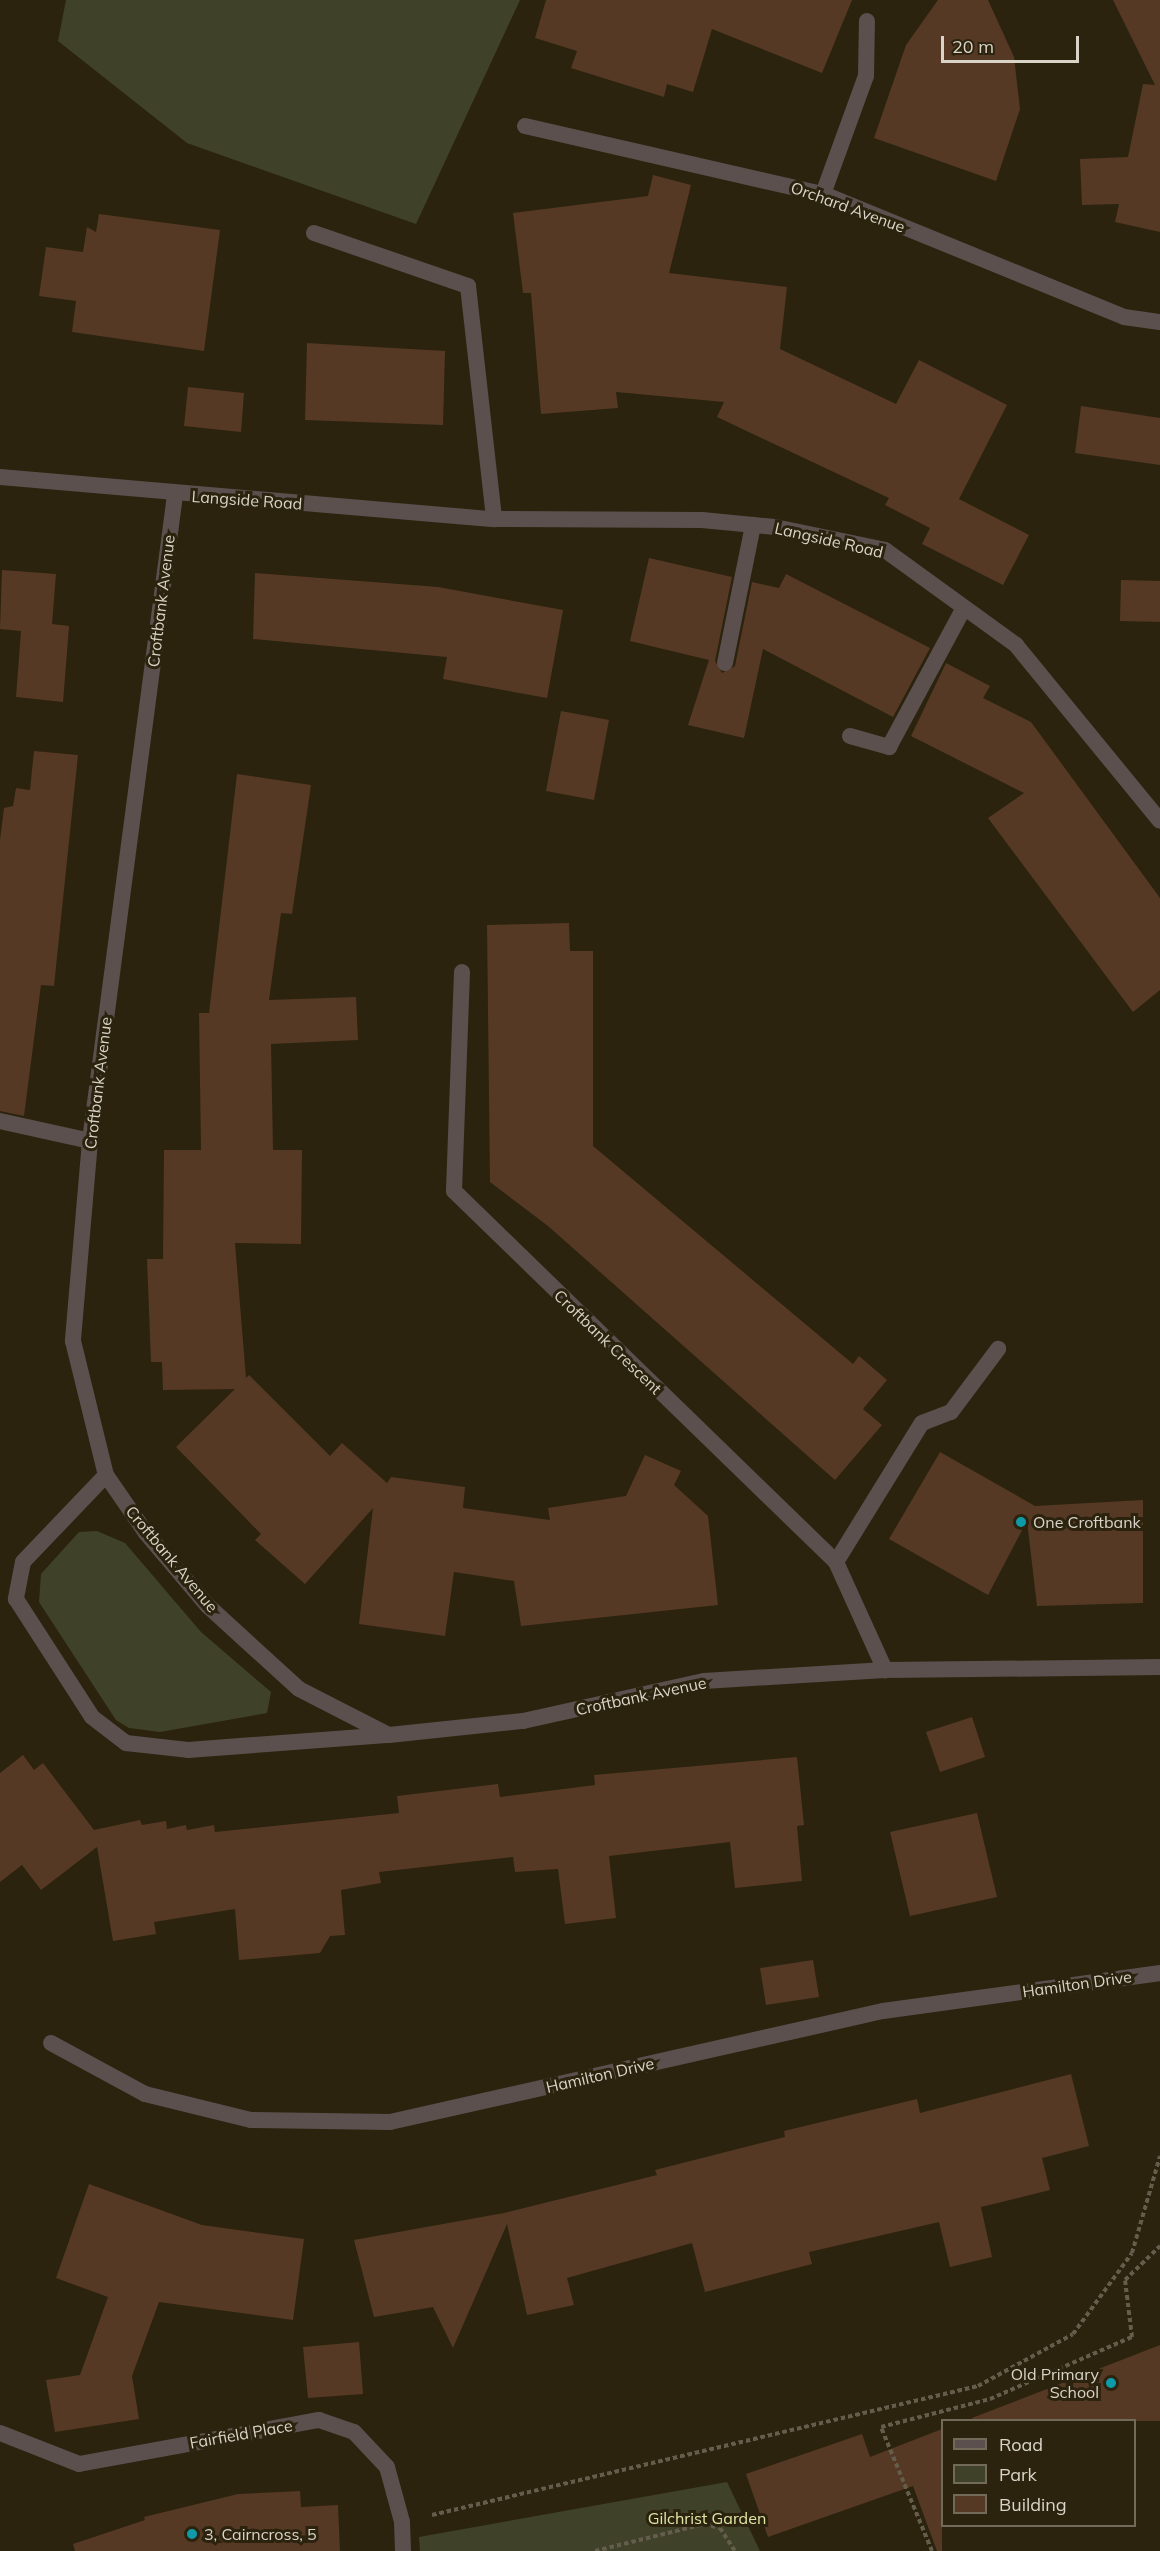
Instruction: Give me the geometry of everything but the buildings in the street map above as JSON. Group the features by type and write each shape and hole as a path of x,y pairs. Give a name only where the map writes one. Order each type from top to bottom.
{"street":[{"path":"823,194 866,76 867,21"},
{"name":"Orchard Avenue","path":"525,126 823,194 1124,317 1160,322"},
{"path":"314,233 468,286 494,519"},
{"name":"Langside Road","path":"0,477 175,495 494,519 753,525 885,550 1016,645 1160,821"},
{"name":"Croftbank Avenue","path":"175,495 90,1141 73,1341 106,1475 146,1533 208,1606 299,1689 389,1736 523,1721 704,1681 885,1670 1160,1667"},
{"path":"724,663 753,525"},
{"path":"850,736 890,747 964,608"},
{"name":"Croftbank Crescent","path":"462,972 453,1191 836,1562 885,1670"},
{"path":"0,1121 90,1141"},
{"path":"836,1562 922,1423 951,1412 998,1349"},
{"path":"106,1475 23,1562 16,1599 92,1717 126,1743 188,1750 389,1736"},
{"name":"Hamilton Drive","path":"51,2043 145,2094 251,2120 390,2122 883,2011 1160,1973"},
{"name":"Fairfield Place","path":"0,2433 79,2463 319,2420 354,2432 387,2467 402,2522 403,2551"}],"path":[{"path":"402,2522 978,2386 1073,2334 1132,2253 1160,2156"},
{"path":"932,2551 880,2427 990,2399 1132,2337 1125,2280 1160,2246"},
{"path":"595,2551 704,2524 720,2528 735,2551"}],"green space":[{"path":"66,0 520,0 416,224 187,143 58,41"},
{"path":"97,1531 125,1543 201,1632 271,1692 267,1713 160,1732 129,1728 116,1720 39,1602 41,1574 79,1532"},
{"name":"Gilchrist Garden","path":"727,2482 760,2551 420,2551 419,2537"}],"place":[{"name":"One Croftbank","path":"1021,1522"},
{"name":"Old Primary School","path":"1111,2383"},
{"name":"3, Cairncross, 5","path":"192,2534"}]}
